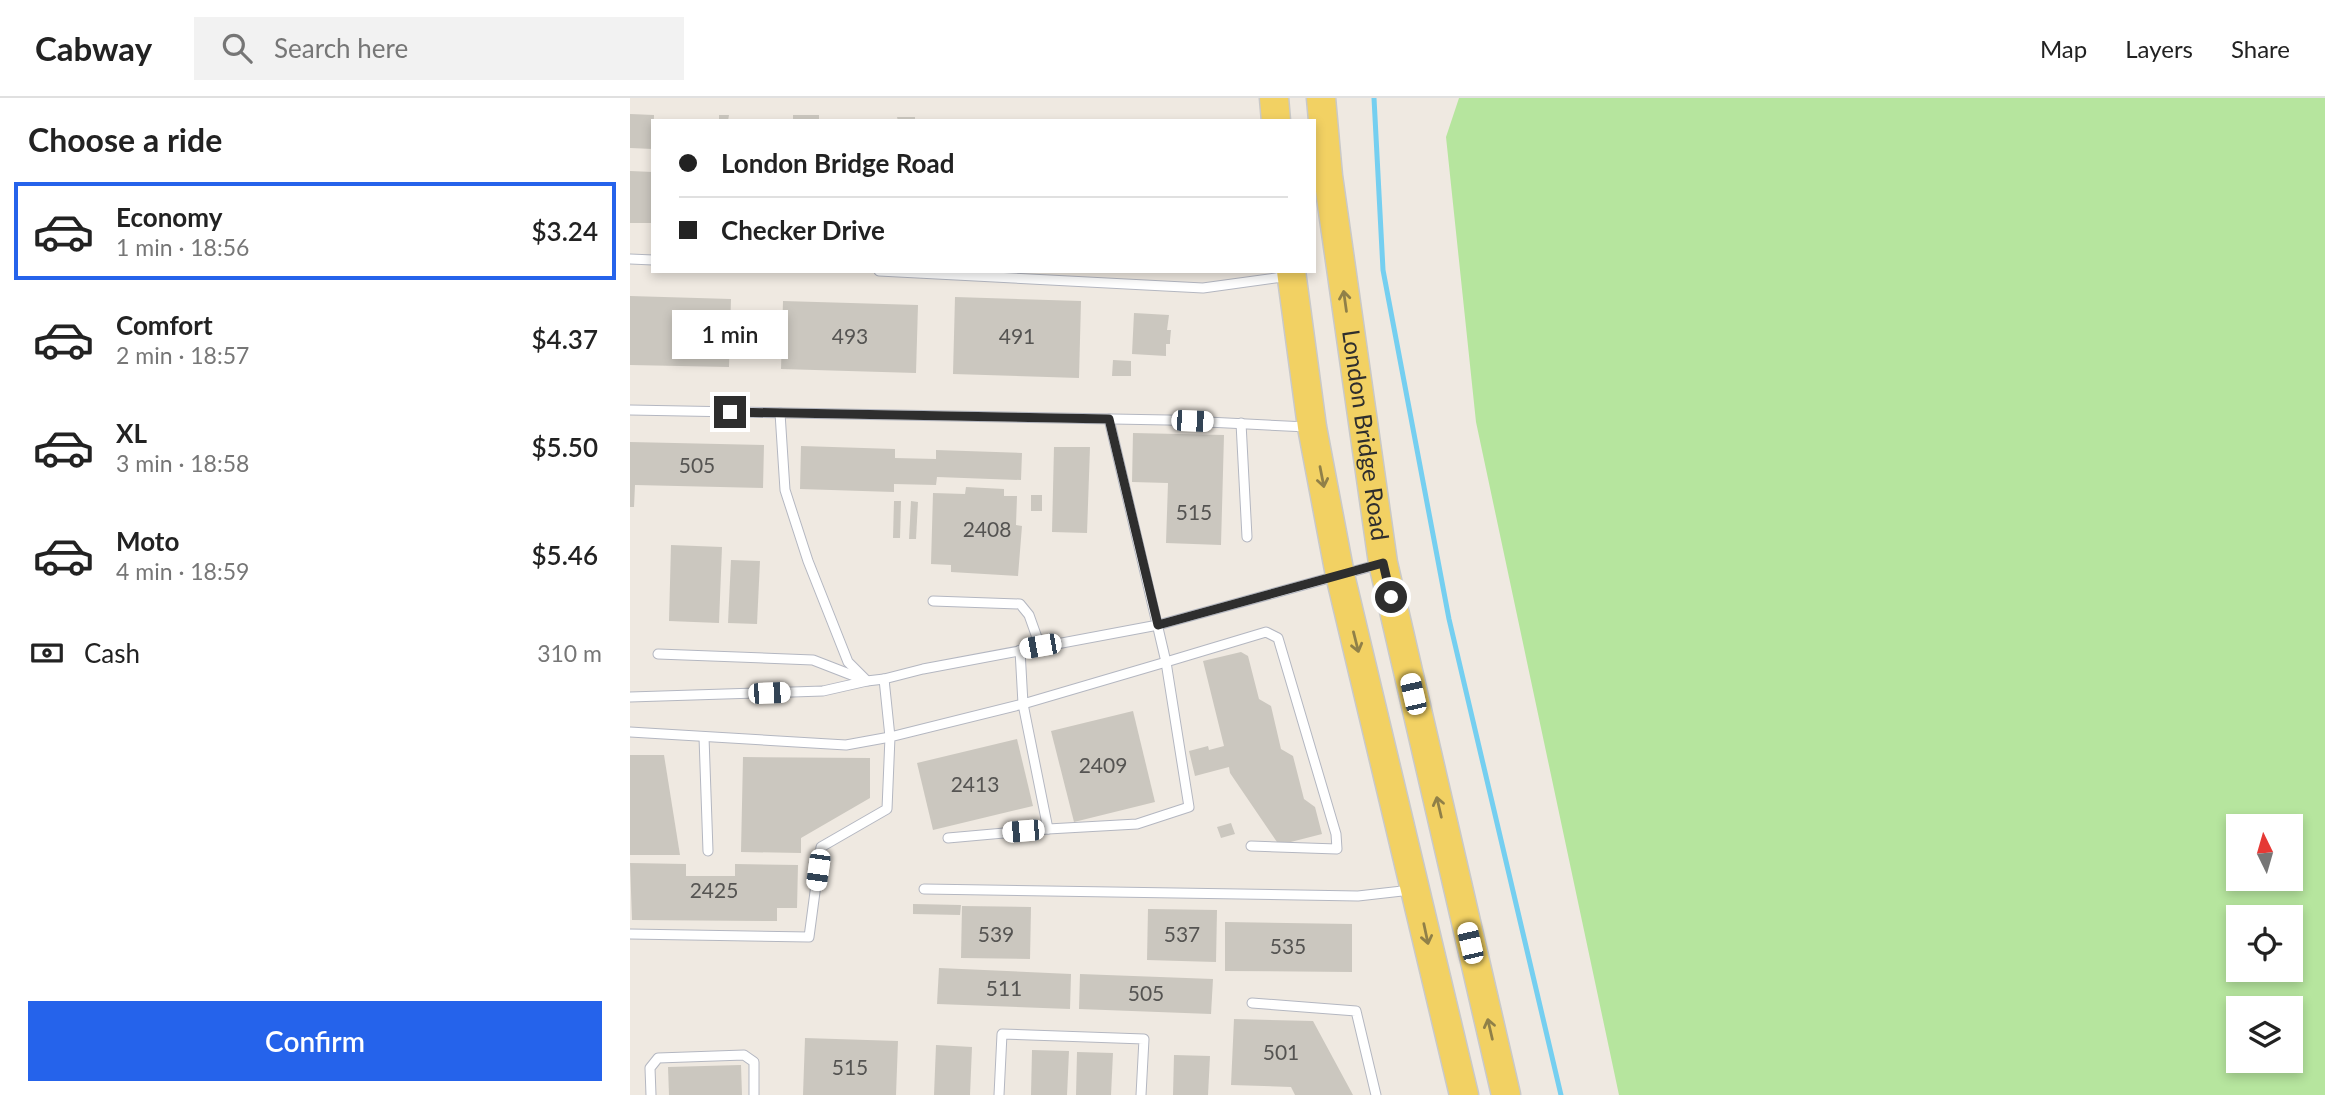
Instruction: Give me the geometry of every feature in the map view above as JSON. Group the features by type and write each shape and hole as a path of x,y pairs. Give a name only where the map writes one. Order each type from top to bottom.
{"main road":[{"path":"1274,98 1276,119"},
{"name":"London Bridge Road","path":"1321,98 1328,176 1383,563 1506,1095"},
{"name":"London Bridge Road","path":"1291,273 1312,427 1340,575 1464,1095"}],"lane":[{"path":"630,259 651,260"},
{"path":"917,273 1203,288 1291,273"},
{"path":"630,410 1109,419 1312,427"},
{"path":"780,413 785,490 808,561 848,662 867,681"},
{"path":"948,838 1137,824 1189,807 1166,662 1109,419"},
{"path":"1241,424 1247,537"},
{"path":"632,700 823,691 923,669 1158,625 1383,563"},
{"path":"933,601 1020,604 1028,615 1040,646"},
{"path":"630,732 846,745 890,737 1023,704 1266,632 1278,638 1336,834 1337,849 1251,846"},
{"path":"1020,650 1023,704 1048,829"},
{"path":"658,654 813,660 867,681"},
{"path":"630,934 809,937 821,848 887,809 890,737 884,679"},
{"path":"704,737 708,851"},
{"path":"924,889 1358,896 1416,890"},
{"path":"1252,1003 1356,1012 1376,1095"},
{"path":"999,1095 1002,1034 1144,1039 1141,1095"},
{"path":"651,1095 650,1068 658,1058 744,1055 754,1062 754,1095"}],"green space":[{"path":"1459,98 2325,98 2325,1095 1619,1095 1476,422 1446,137"}],"building":[{"path":"630,114 654,115 654,119 651,119 651,149 630,148"},
{"path":"719,115 729,115 728,119 719,119"},
{"path":"793,115 819,115 819,119 793,119"},
{"path":"897,117 915,117 915,119"},
{"path":"630,171 651,172 651,223 630,223"},
{"path":"630,296 731,299 729,367 630,365"},
{"path":"955,297 1081,301 1079,378 953,374"},
{"path":"783,301 918,305 916,373 781,369"},
{"path":"1134,313 1169,315 1167,330 1171,330 1170,344 1166,344 1166,356 1132,354"},
{"path":"1113,360 1131,361 1131,376 1112,376"},
{"path":"1133,433 1224,435 1221,545 1166,543 1168,483 1132,482"},
{"path":"630,442 764,445 763,488 635,485 634,507 630,507"},
{"path":"801,446 895,449 895,458 936,459 936,450 1022,453 1021,480 937,477 936,485 894,484 894,492 800,489"},
{"path":"1054,447 1090,447 1087,533 1052,532"},
{"path":"966,487 1004,489 1004,496 1017,496 1016,525 1022,526 1018,576 951,572 951,565 931,564 933,493 965,494"},
{"path":"1031,495 1042,495 1042,511 1031,511"},
{"path":"894,501 901,501 900,538 893,538"},
{"path":"911,501 918,502 916,539 909,539"},
{"path":"671,545 722,547 719,623 669,621"},
{"path":"731,560 760,561 757,624 728,623"},
{"path":"1241,652 1248,656 1259,699 1271,706 1281,749 1293,756 1304,799 1315,807 1322,834 1279,845 1230,773 1229,767 1195,776 1189,751 1208,746 1209,750 1224,746 1203,661"},
{"path":"1133,711 1155,802 1074,822 1051,731"},
{"path":"1017,739 1033,806 933,830 917,763"},
{"path":"630,755 664,755 680,855 630,855"},
{"path":"743,757 870,758 870,798 801,838 801,853 741,852"},
{"path":"1231,823 1235,834 1221,838 1217,827"},
{"path":"630,863 686,864 686,876 735,876 735,864 798,865 797,908 777,908 777,921 632,920"},
{"path":"913,904 961,905 960,915 913,914"},
{"path":"962,906 1031,907 1030,959 961,958"},
{"path":"1148,909 1217,910 1216,962 1147,960"},
{"path":"1225,922 1352,924 1352,972 1225,971"},
{"path":"939,968 1071,974 1070,1009 937,1004"},
{"path":"1080,974 1213,979 1211,1014 1079,1009"},
{"path":"1234,1019 1313,1021 1353,1095 1295,1095 1291,1087 1231,1085"},
{"path":"805,1038 898,1041 896,1095 803,1095"},
{"path":"936,1045 972,1047 970,1095 934,1095"},
{"path":"1032,1050 1069,1051 1067,1095 1031,1095"},
{"path":"1077,1052 1113,1053 1111,1095 1076,1095"},
{"path":"1174,1055 1210,1056 1208,1095 1173,1095"},
{"path":"741,1065 742,1095 669,1095 668,1067"}],"waterway":[{"path":"1374,98 1383,270 1449,619 1561,1095"}],"route":[{"path":"730,412 1109,419 1158,625 1383,563 1391,597"}]}
